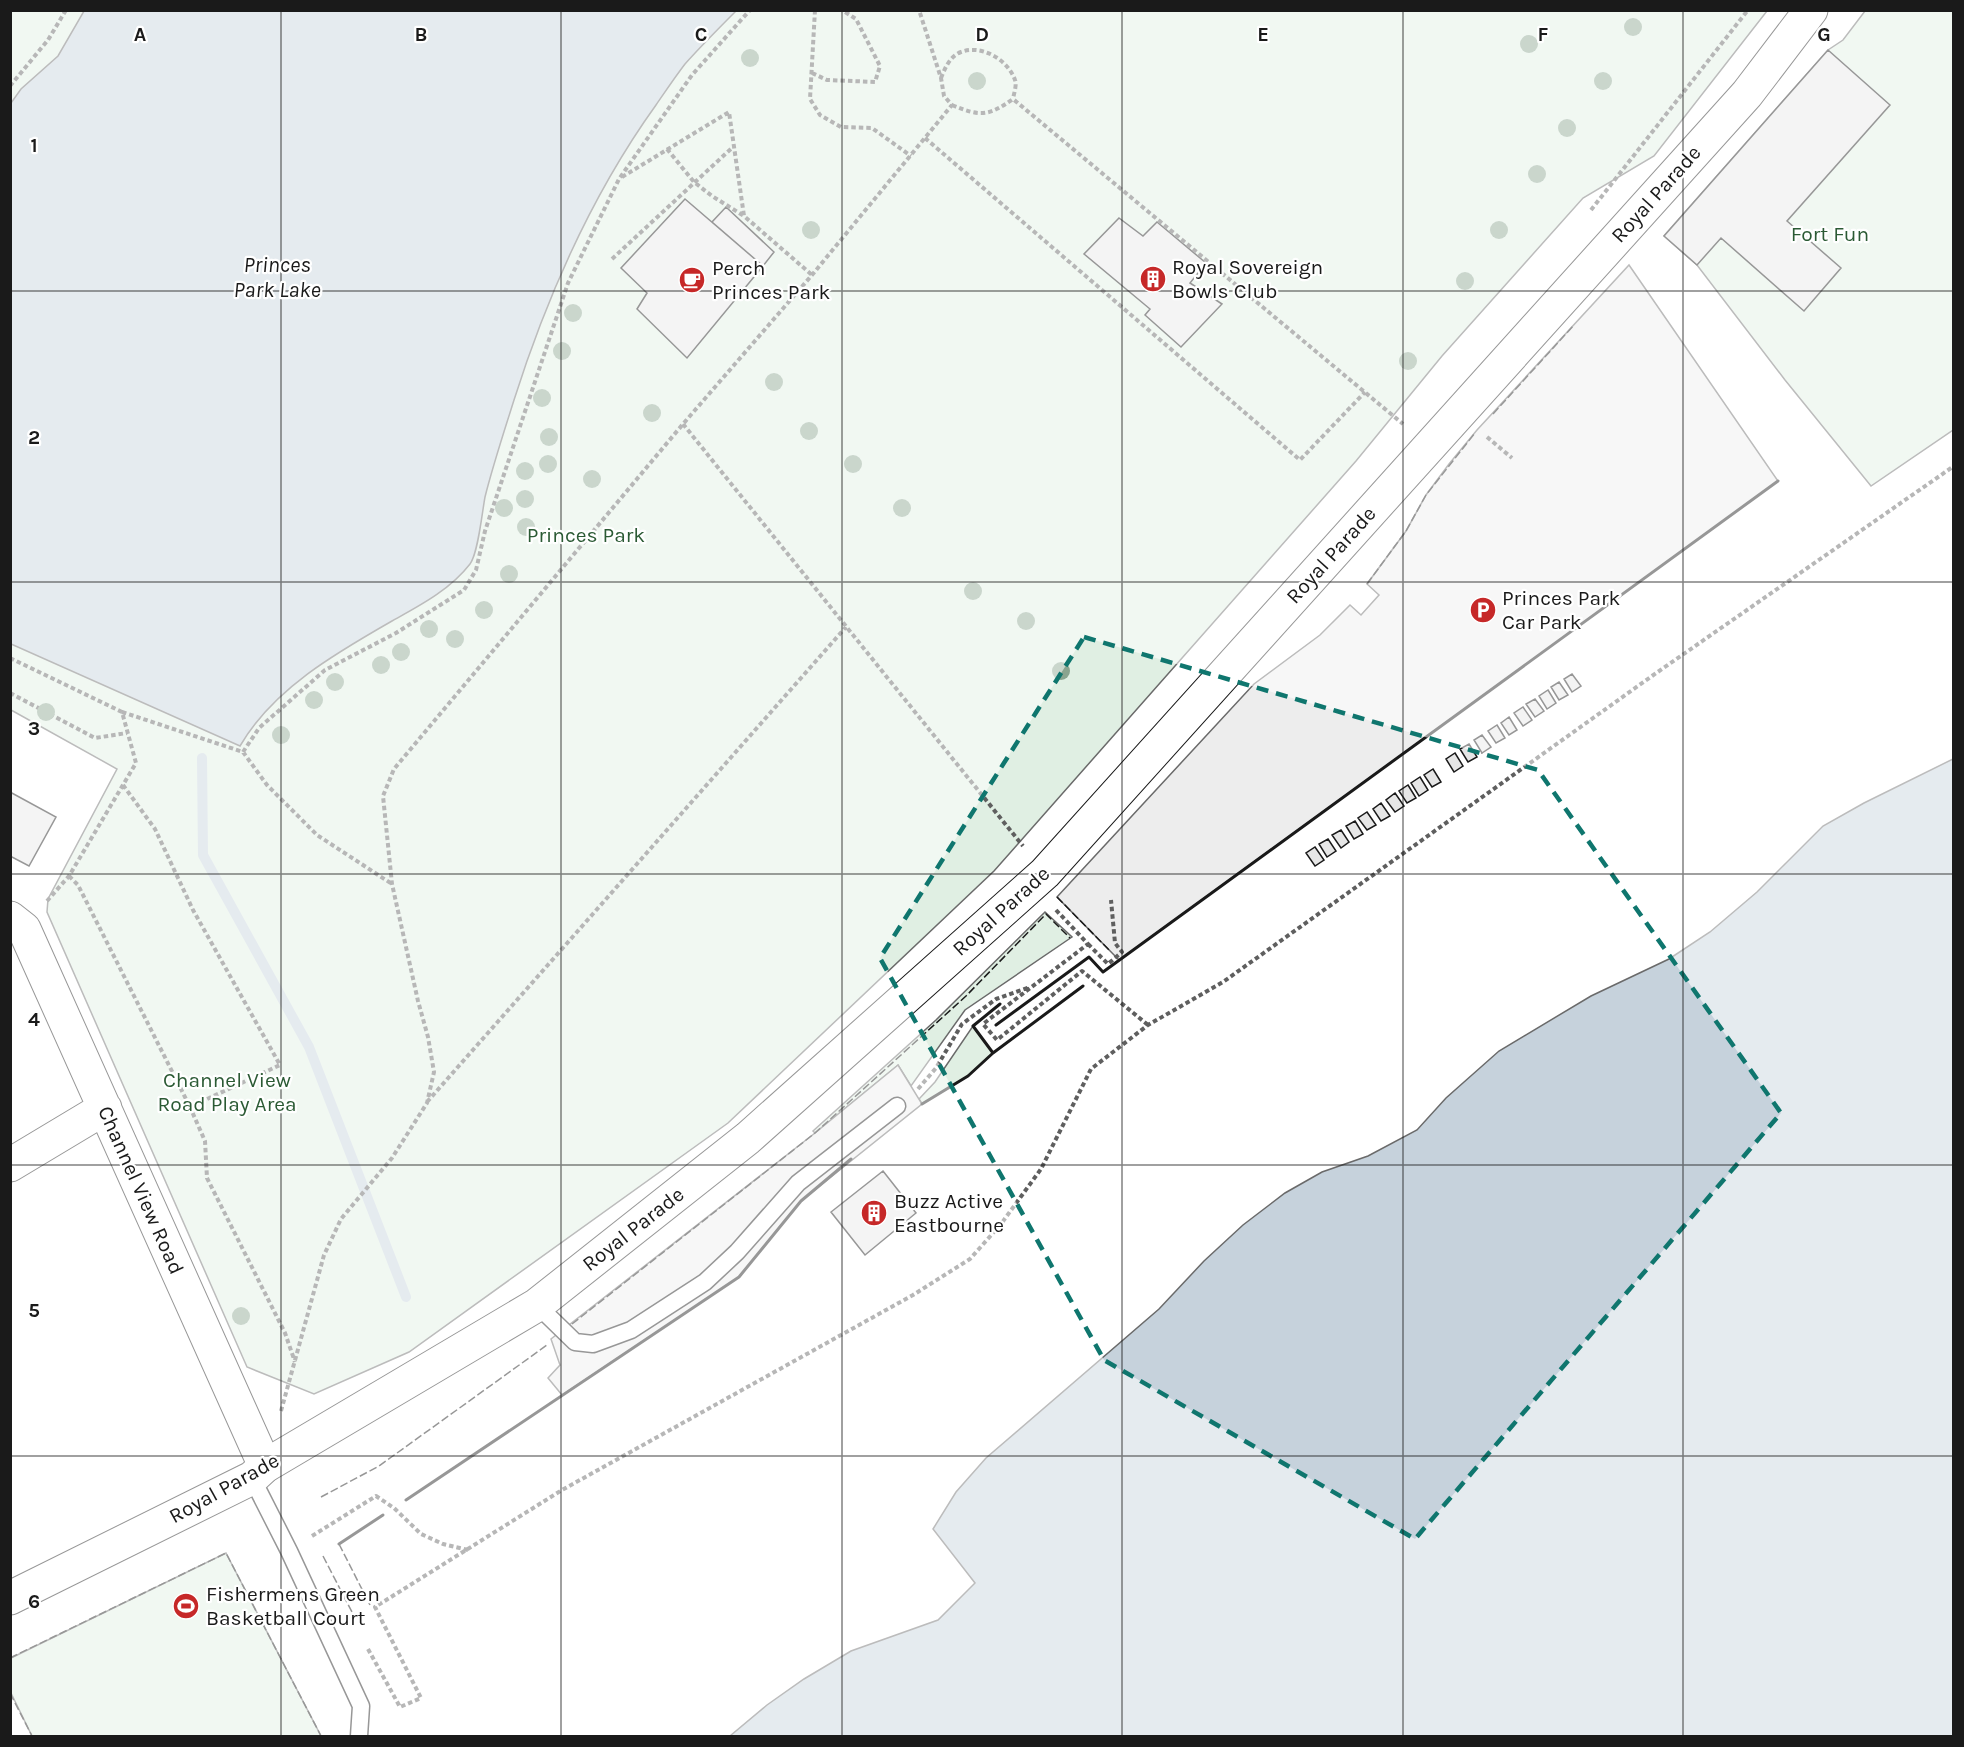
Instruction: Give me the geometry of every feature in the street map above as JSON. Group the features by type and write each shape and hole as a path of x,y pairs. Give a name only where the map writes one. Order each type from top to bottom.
{"street":[{"name":"Royal Parade","path":"10,1598 258,1472 537,1305 748,1138 1045,873 1747,94 1811,10"},
{"name":"Channel View Road","path":"17,924 105,1108 258,1472"},
{"path":"10,1166 105,1108"}],"lane":[{"path":"537,1305 575,1342 593,1344 631,1330 705,1282 737,1252 798,1183 897,1106"},
{"path":"258,1472 289,1551 361,1706 359,1737"}],"path":[{"path":"10,86 48,40 66,10"},
{"path":"243,752 259,728 325,670 396,633 464,590 476,570 485,531 568,283 619,179 692,75 750,10"},
{"path":"815,10 810,99 820,115 841,127 872,128 911,156"},
{"path":"812,73 827,80 875,82 880,66 856,20 842,10"},
{"path":"919,10 941,78 944,96 952,105 981,113 996,111 1013,99 1016,82 1008,68 995,56 979,50 960,52 949,62 941,78"},
{"path":"1588,213 1748,10"},
{"path":"1013,99 1406,426"},
{"path":"427,1103 434,1072 392,884 383,796 394,769 682,424 812,275 952,105"},
{"path":"619,179 729,112 744,216"},
{"path":"925,138 1300,460 1365,392"},
{"path":"612,259 734,146"},
{"path":"667,149 694,182 744,216 812,275"},
{"path":"682,424 1045,873"},
{"path":"1486,437 1512,458"},
{"path":"330,1636 353,1622 400,1707 421,1698 375,1607 562,1490 913,1295 970,1259 1001,1224 1041,1168 1091,1069 1148,1025 1223,982 1681,655 1953,466"},
{"path":"280,1414 324,1255 341,1219 392,1158 427,1103 846,627"},
{"path":"10,658 122,712 243,752 267,785 317,836 392,884"},
{"path":"10,693 95,738 128,733"},
{"path":"17,924 69,876 136,763 122,712"},
{"path":"123,785 155,829 194,910 280,1065 190,1107"},
{"path":"69,876 78,885 190,1107 205,1141 207,1178 285,1333 295,1362"},
{"path":"1054,908 1108,964 1122,952 1115,943 1111,900"},
{"path":"1088,944 983,1024 997,1040 1082,971 1148,1025"},
{"path":"897,1106 915,1092 936,1068 962,1024 996,999 1034,986"},
{"path":"289,1551 376,1496 394,1508 421,1534 443,1544 469,1550"}],"highlighted area":[{"path":"1084,637 1538,770 1781,1113 1415,1539 1104,1360 880,958"}],"green space":[{"name":"Princes Park","path":"11,11 1767,11 1654,156 1583,198 1442,356 1356,461 994,871 728,1123 409,1352 314,1394 247,1367 47,912 48,899 117,769 11,710"},
{"name":"Fort Fun","path":"1865,11 1953,11 1953,430 1871,486 1785,380 1697,265 1664,236 1828,50 1843,40"},
{"path":"1045,912 1072,937 965,1010 911,1086 898,1065 815,1133 813,1131 936,1020"},
{"path":"973,1026 993,1053 968,1076 922,1104 919,1099 935,1082"},
{"name":"Fishermens Green Basketball Court","path":"226,1553 321,1736 32,1736 11,1693 11,1658"}],"shaded area":[{"name":"Princes Park Car Park","path":"1629,265 1778,481 1119,960 1057,897 1254,684 1320,635 1350,605 1361,615 1379,595 1367,584 1406,531 1426,495 1449,464 1477,430"},
{"path":"898,1065 922,1104 801,1201 739,1277 562,1395 548,1378 560,1365 551,1339 815,1133"}],"water":[{"name":"Princes Park Lake","path":"84,11 736,11 685,64 666,90 611,174 573,247 541,323 514,400 488,485 477,543 470,564 434,597 349,646 307,674 270,707 240,746 11,644 11,103 21,89 58,56"},
{"path":"1953,759 1953,1736 730,1736 767,1705 804,1679 851,1651 938,1620 975,1583 933,1529 956,1492 986,1458 1159,1309 1204,1261 1243,1225 1285,1193 1322,1172 1368,1156 1417,1130 1446,1098 1499,1051 1591,996 1669,959 1710,932 1757,892 1823,826"}],"building":[{"path":"1828,50 1890,105 1787,221 1841,268 1804,311 1721,238 1697,265 1664,236"},
{"name":"Perch Princes Park","path":"685,199 763,266 687,358 637,309 647,293 621,268"},
{"path":"726,207 774,252 763,266 712,222"},
{"name":"Royal Sovereign Bowls Club","path":"1119,218 1143,236 1157,222 1206,263 1190,283 1222,304 1181,347 1145,315 1150,309 1084,254"},
{"path":"1572,674 1581,686 1572,692 1564,679"},
{"path":"1559,682 1568,695 1559,700 1551,687"},
{"path":"1548,690 1556,703 1547,709 1539,696"},
{"path":"1535,699 1544,711 1535,717 1526,704"},
{"path":"1523,707 1532,720 1523,726 1514,713"},
{"path":"1509,717 1517,730 1509,735 1501,723"},
{"path":"1497,725 1505,738 1496,743 1488,731"},
{"path":"1482,735 1491,747 1482,753 1474,740"},
{"path":"1469,744 1477,757 1468,762 1460,749"},
{"path":"1455,753 1463,766 1454,772 1446,759"},
{"path":"1433,769 1441,782 1432,787 1424,775"},
{"path":"1420,777 1428,790 1419,796 1411,783"},
{"path":"1408,785 1416,798 1407,803 1399,791"},
{"path":"10,792 56,817 29,866 10,856"},
{"path":"1395,793 1404,806 1395,812 1386,800"},
{"path":"1381,803 1390,816 1381,821 1373,809"},
{"path":"1367,812 1376,825 1367,830 1358,818"},
{"path":"1355,821 1363,834 1354,839 1346,826"},
{"path":"1341,830 1349,842 1341,848 1332,835"},
{"path":"1328,839 1336,851 1327,857 1319,844"},
{"path":"1315,847 1324,860 1315,866 1306,853"},
{"name":"Buzz Active Eastbourne","path":"883,1171 916,1213 865,1255 831,1212"}],"waterway":[{"path":"202,758 203,855 309,1047 406,1297"}],"fence":[{"path":"1493,414 1574,325"},
{"path":"1367,584 1406,531 1426,495 1475,433"},
{"path":"1057,897 1111,952"},
{"path":"572,1324 815,1133 966,996 1046,914 1070,938"},
{"path":"321,1497 379,1466 547,1345"},
{"path":"339,1544 370,1605"},
{"path":"10,1658 226,1553 321,1736"},
{"path":"323,1556 353,1614"},
{"path":"10,1693 32,1736"}],"wall":[{"path":"996,1025 1089,957 1103,972 1778,481"},
{"path":"1000,1004 973,1026 993,1053 1083,986"},
{"path":"922,1104 968,1076 993,1053"},
{"path":"406,1500 739,1277 801,1201 851,1159"},
{"path":"339,1544 383,1515"}],"place":[{"name":"Royal Sovereign Bowls Club","path":"1153,279"},
{"name":"Perch Princes Park","path":"692,280"},
{"name":"Princes Park Car Park","path":"1483,610"},
{"name":"Buzz Active Eastbourne","path":"874,1213"},
{"name":"Fishermens Green Basketball Court","path":"186,1606"}],"park label":[{"name":"Channel View Road Play Area","path":"227,1092"}]}
